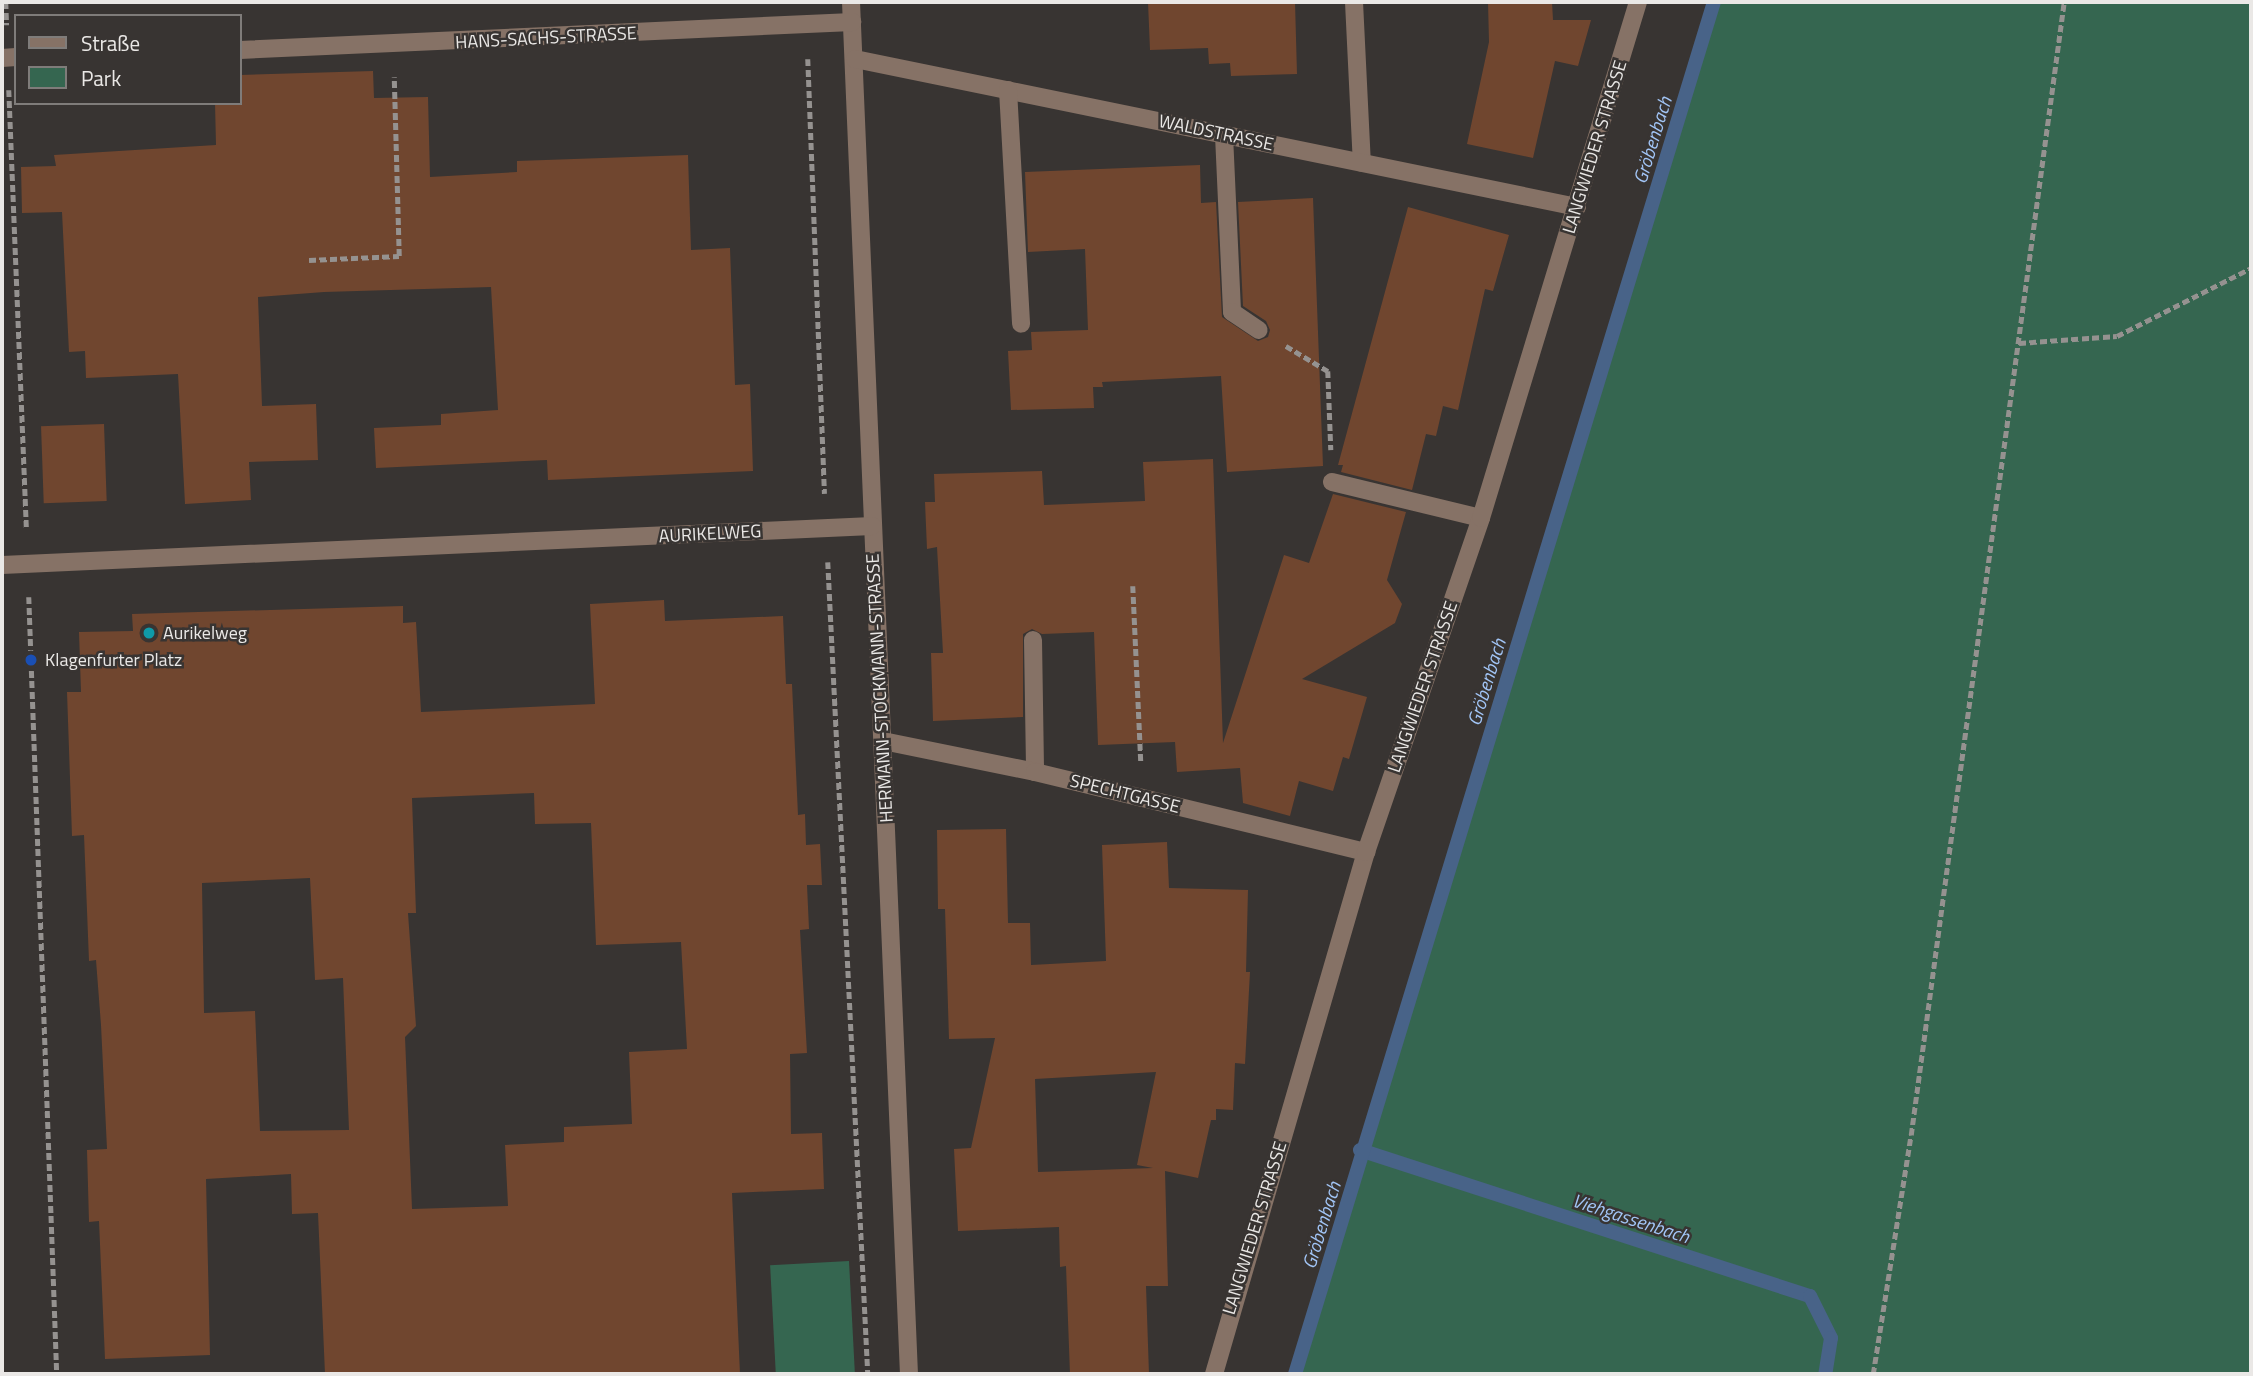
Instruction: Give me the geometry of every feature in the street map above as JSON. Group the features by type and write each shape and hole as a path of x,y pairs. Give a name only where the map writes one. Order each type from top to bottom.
{"street":[{"name":"HERMANN-STOCKMANN-STRASSE","path":"851,2 909,1374"},
{"path":"1354,2 1362,163"},
{"name":"LANGWIEDER STRASSE","path":"1214,1374 1367,852 1481,518 1638,2"},
{"name":"HANS-SACHS-STRASSE","path":"242,50 852,22"},
{"name":"WALDSTRASSE","path":"855,59 1577,207"},
{"path":"1008,90 1021,324"},
{"path":"1224,135 1232,312 1259,330"},
{"path":"1332,482 1481,518"},
{"name":"AURIKELWEG","path":"2,565 872,526"},
{"path":"1033,640 1035,772"},
{"name":"SPECHTGASSE","path":"883,741 1035,772 1367,852"}],"path":[{"path":"6,2 57,1374"},
{"path":"1873,1374 1911,1135 2064,2"},
{"path":"807,24 826,528 867,1374"},
{"path":"309,260 399,256 393,45"},
{"path":"2019,343 2117,335 2251,268"},
{"path":"1259,330 1328,372 1332,482"},
{"path":"1133,586 1142,798"}],"green space":[{"path":"1714,2 2251,2 2251,1374 1295,1374"},
{"path":"849,1261 855,1374 776,1374 770,1265"}],"building":[{"path":"1148,2 1295,2 1297,74 1231,76 1230,63 1209,64 1208,48 1150,50"},
{"path":"1488,2 1552,2 1553,20 1591,20 1578,66 1555,61 1533,158 1467,144 1489,42"},
{"path":"373,71 374,98 428,97 430,177 517,172 517,161 688,155 691,250 730,248 735,385 750,384 753,471 548,480 547,460 376,468 374,428 441,425 441,414 498,410 491,287 324,292 258,297 262,406 316,404 318,460 249,462 251,500 185,504 178,374 86,378 85,351 69,352 62,212 22,213 21,167 56,166 54,155 216,145 215,105 242,105 242,75"},
{"path":"1200,165 1201,203 1216,202 1222,317 1258,341 1268,337 1270,330 1266,321 1243,306 1238,202 1313,198 1323,466 1227,472 1221,376 1102,382 1103,387 1093,387 1094,408 1011,410 1008,351 1032,350 1031,332 1088,330 1085,249 1028,252 1025,172"},
{"path":"1408,207 1509,235 1493,291 1485,289 1458,410 1443,406 1436,436 1426,434 1412,490 1341,472 1343,465 1338,465"},
{"path":"104,424 107,501 44,503 41,426"},
{"path":"1213,459 1223,743 1284,555 1309,563 1333,494 1406,512 1387,580 1402,604 1395,623 1302,679 1367,697 1349,759 1343,757 1333,791 1299,781 1290,816 1243,803 1240,768 1177,772 1175,742 1098,745 1094,632 1042,634 1032,629 1023,634 1023,717 933,721 931,653 943,653 937,547 927,549 925,502 935,502 934,474 1042,471 1044,505 1145,501 1143,462"},
{"path":"664,600 665,621 783,616 786,684 792,684 798,815 805,814 806,845 820,844 822,885 807,885 809,929 800,930 807,1053 790,1054 791,1134 822,1133 824,1189 732,1193 740,1374 325,1374 318,1213 292,1214 291,1174 206,1179 210,1355 105,1359 99,1221 89,1222 87,1150 107,1149 101,1025 96,960 89,961 84,835 72,836 67,692 81,692 79,632 133,631 132,614 403,606 403,623 416,622 421,712 595,704 590,604","holes":["534,793 535,824 591,823 596,945 681,942 687,1049 629,1052 632,1124 564,1127 564,1142 505,1145 508,1206 412,1209 405,1037 416,1026 408,913 416,913 412,798","310,878 315,980 343,978 349,1130 260,1131 255,1011 204,1013 202,883"]},
{"path":"1006,829 1008,923 1030,923 1031,965 1106,961 1102,845 1167,842 1169,888 1248,890 1246,972 1250,972 1245,1064 1235,1063 1233,1110 1216,1109 1216,1120 1211,1120 1198,1178 1165,1171 1168,1286 1146,1286 1149,1374 1070,1374 1066,1266 1060,1267 1059,1227 958,1231 954,1149 971,1148 995,1038 949,1039 945,909 938,909 937,830","holes":["1156,1072 1137,1165 1153,1168 1038,1172 1035,1079"]}],"waterway":[{"name":"Gröbenbach","path":"1295,1374 1714,2"},
{"name":"Viehgassenbach","path":"1360,1150 1810,1296 1831,1338 1825,1374"}],"place":[{"name":"Aurikelweg","path":"149,633"},
{"name":"Klagenfurter Platz","path":"31,660"}]}
